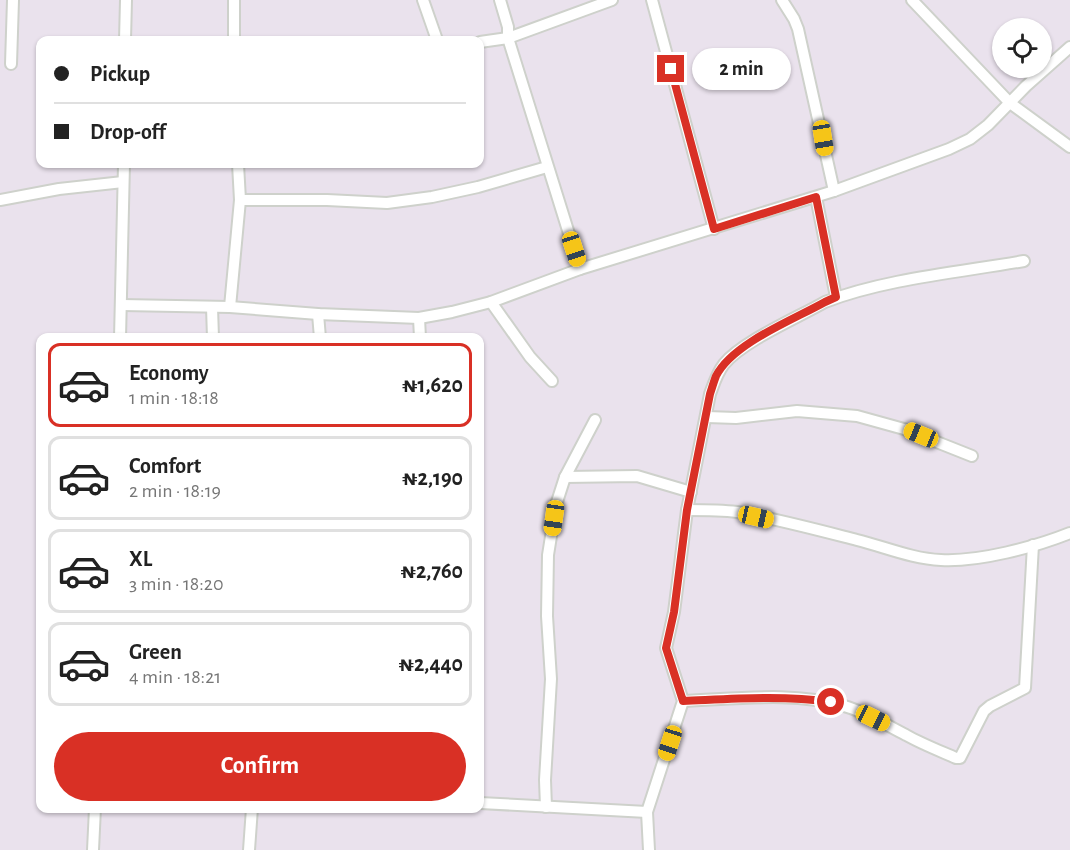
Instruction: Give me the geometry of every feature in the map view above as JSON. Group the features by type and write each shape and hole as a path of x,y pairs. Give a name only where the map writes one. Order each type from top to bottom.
{"street":[{"path":"11,64 13,0"},
{"path":"125,36 126,0"},
{"path":"234,0 234,36"},
{"path":"423,0 436,36"},
{"path":"500,0 508,27 508,38 580,269"},
{"path":"484,41 508,38 612,0"},
{"path":"652,0 714,229"},
{"path":"782,0 798,29 834,191"},
{"path":"912,0 1010,104 1070,147"},
{"path":"122,305 230,307 318,314 419,318 491,303 580,269 816,197 949,149 970,139 988,125 1026,86 1070,47"},
{"path":"240,200 387,203 432,197 478,187 548,166"},
{"path":"120,333 124,168"},
{"path":"230,307 240,200 238,168"},
{"path":"0,200 59,189 123,182"},
{"path":"816,197 836,297"},
{"path":"649,850 646,812 683,701 666,648 674,612 687,510 710,394 716,376 737,351 836,297 888,285 1024,261"},
{"path":"491,303 530,357 552,381"},
{"path":"212,307 213,333"},
{"path":"318,314 320,333"},
{"path":"419,318 420,333"},
{"path":"707,417 744,417 797,411 857,416 904,429 972,456"},
{"path":"546,807 545,780 552,679 547,616 548,555 556,505 565,477 595,420"},
{"path":"565,477 637,476 691,492"},
{"path":"687,510 737,512 939,560 960,560 1033,545 1070,533"},
{"path":"683,701 774,698 831,702 862,713 960,758 984,711 1025,688 1033,545"},
{"path":"484,803 646,812"},
{"path":"93,850 95,813"},
{"path":"249,850 252,813"}],"route":[{"path":"671,69 714,229 816,197 836,297 737,351 716,376 710,394 687,510 674,612 666,648 683,701 774,698 831,702"}]}
